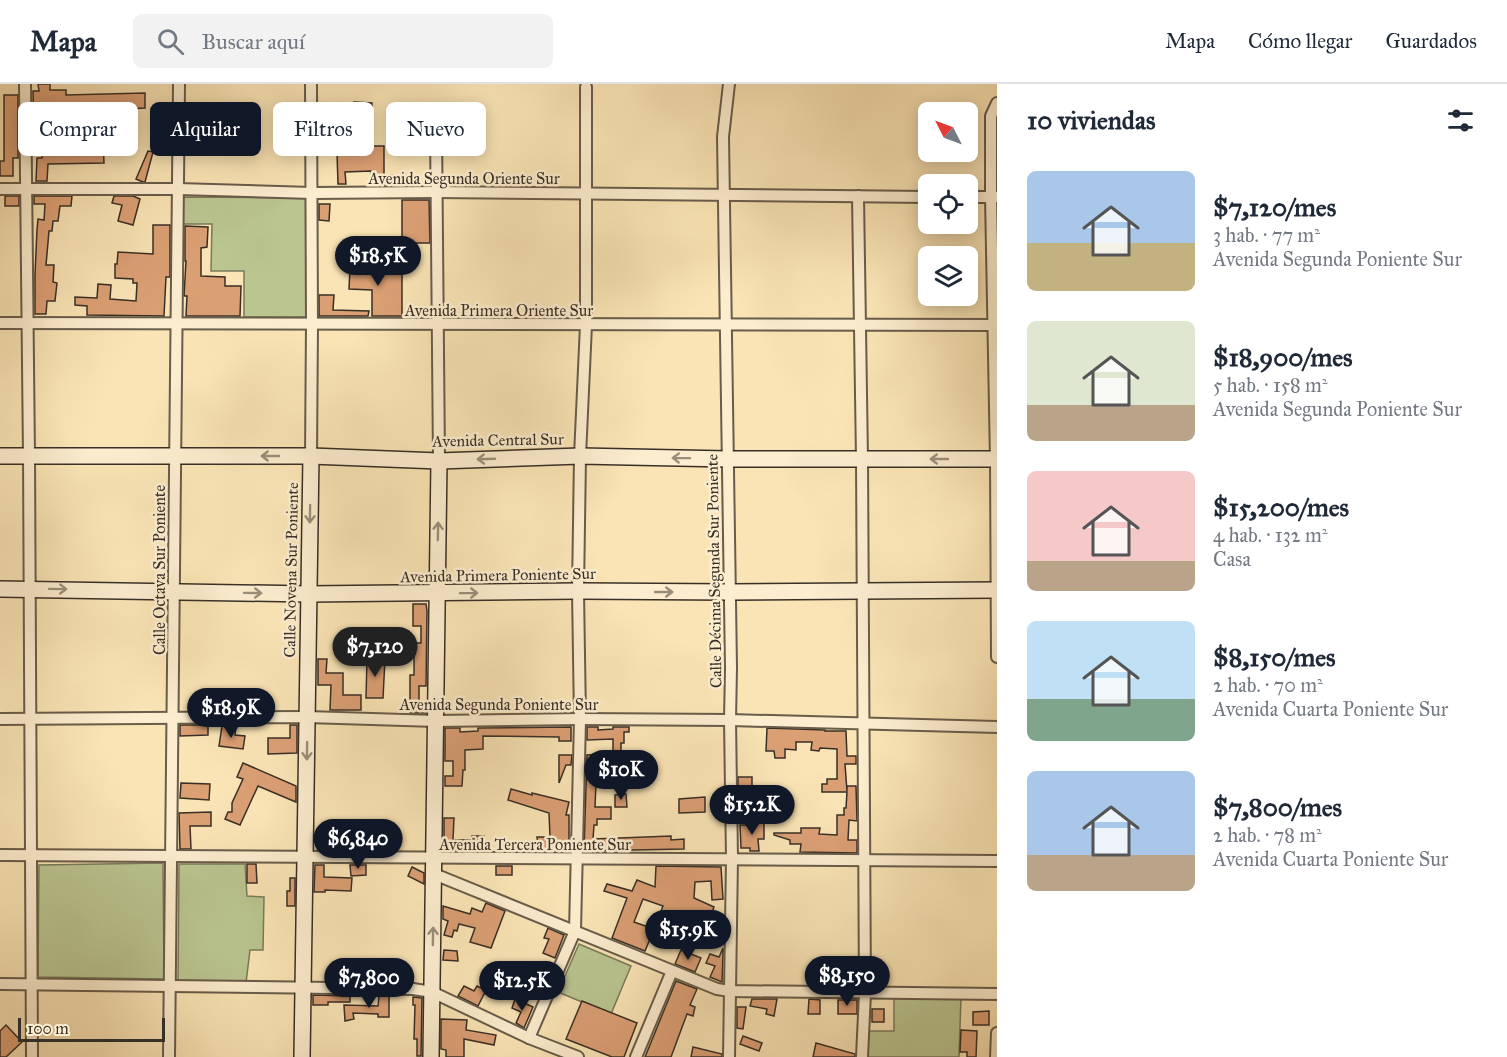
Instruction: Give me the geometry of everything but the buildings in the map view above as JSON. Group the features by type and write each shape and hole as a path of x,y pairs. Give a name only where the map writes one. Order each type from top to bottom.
{"street":[{"path":"25,84 32,1057"},
{"name":"Calle Octava Sur Poniente","path":"169,1057 179,84"},
{"name":"Calle Novena Sur Poniente","path":"302,1057 311,456 311,84"},
{"name":"Calle Décima Segunda Sur Poniente","path":"729,84 723,138 731,668 732,859 729,1057"},
{"path":"529,1038 575,931 580,719 578,591 580,456 586,325 586,87"},
{"path":"997,103 991,116 997,459 997,657"},
{"path":"431,1057 439,461 436,156"},
{"name":"Avenida Segunda Oriente Sur","path":"0,189 918,196"},
{"path":"858,196 865,993 861,1057"},
{"path":"978,197 994,197"},
{"name":"Avenida Primera Oriente Sur","path":"0,323 995,325"},
{"name":"Avenida Central Sur","path":"0,456 311,456 439,461 580,456 728,459 997,459"},
{"name":"Avenida Primera Poniente Sur","path":"0,589 309,594 997,590"},
{"name":"Avenida Segunda Poniente Sur","path":"0,719 307,717 436,721 730,720 997,727"},
{"name":"Avenida Tercera Poniente Sur","path":"0,855 997,861"},
{"path":"434,874 717,989 997,994"},
{"path":"636,1057 672,970"},
{"path":"0,984 413,989 432,992 572,1056"},
{"path":"996,1057 997,1033"}],"green space":[{"path":"182,197 307,198 306,317 244,317 244,271 211,271 212,224 182,224"},
{"path":"163,863 164,979 38,977 39,865"},
{"path":"179,864 245,864 247,896 264,897 263,950 250,950 246,983 178,983"},
{"path":"579,944 631,966 611,1014 558,992"},
{"path":"894,997 961,997 959,1057 866,1057 868,1031 894,1031"}]}
